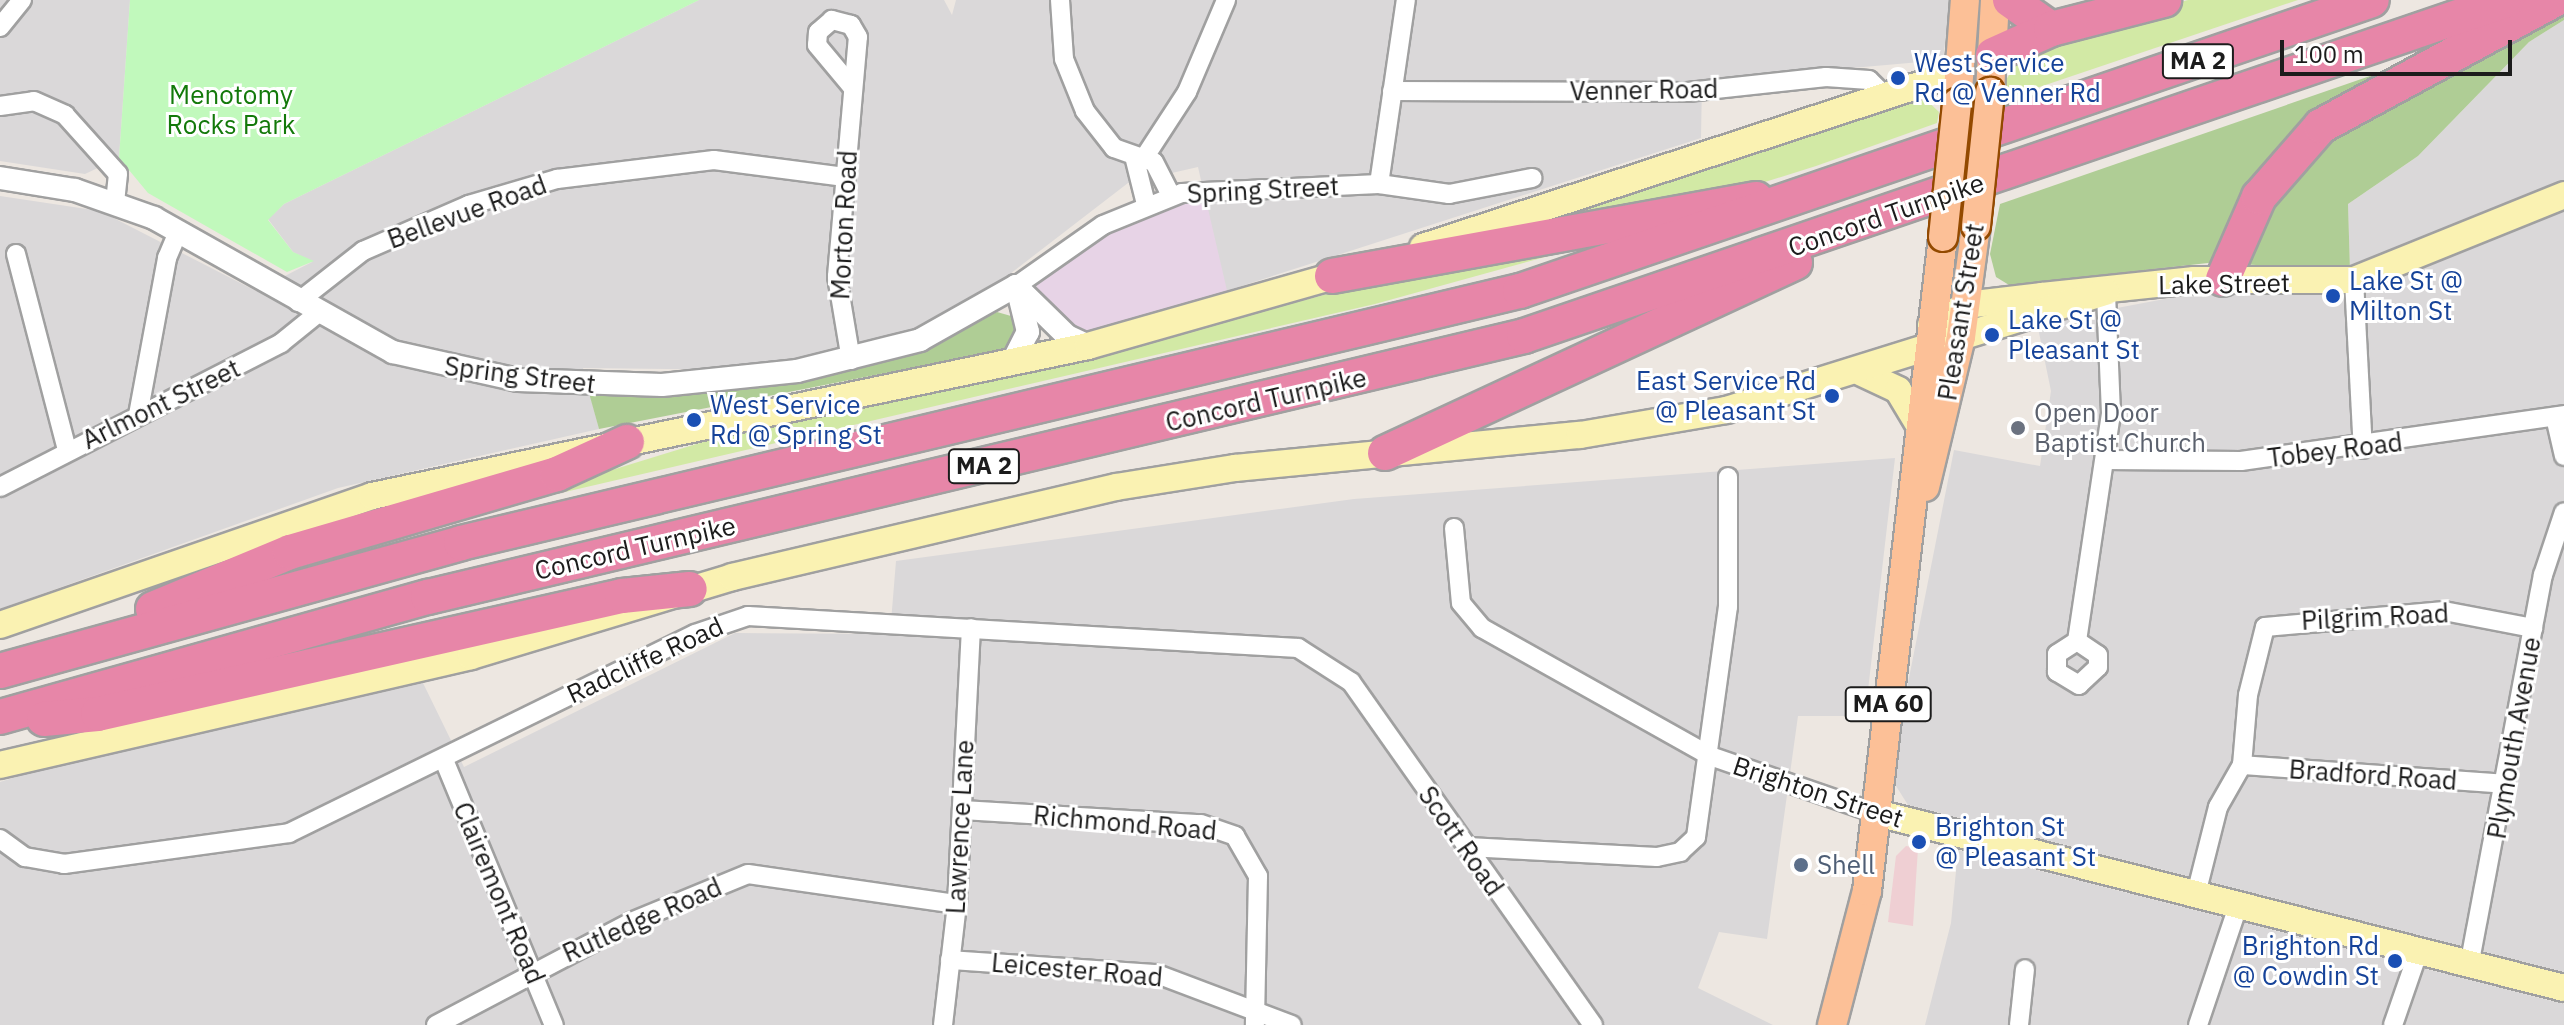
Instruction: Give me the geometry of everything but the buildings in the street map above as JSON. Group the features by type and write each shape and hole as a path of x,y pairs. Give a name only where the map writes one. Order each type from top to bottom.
{"highway":[{"path":"2010,0 2051,29"},
{"path":"1993,55 2051,29 2164,0"},
{"name":"Concord Turnpike","path":"0,671 474,540 1413,321 1820,192 2372,0"},
{"name":"Concord Turnpike","path":"0,720 455,590 1470,351 1851,227 2507,0"},
{"path":"2223,279 2259,197 2321,126 2554,0"},
{"path":"1332,276 1718,203 1820,192"},
{"path":"1385,453 1763,283 1851,227"},
{"path":"83,646 181,594 290,552 557,474 627,442"},
{"path":"0,720 98,714 622,596 690,589"}],"main road":[{"name":"Pleasant Street","path":"1832,1025 1867,891 1873,812 1913,524 1918,423 1943,237 1965,0"},
{"name":"Pleasant Street","path":"1913,524 1961,337 1990,92 1995,0"},
{"path":"0,625 344,504 1088,346 1332,276 1886,97 1959,72 1993,55"},
{"name":"Lake Street","path":"1966,305 2223,279 2354,280 2564,195"},
{"name":"Lake Street","path":"1929,337 1961,337 2106,292"},
{"path":"1929,337 1966,305"},
{"name":"Concord Turnpike","path":"0,765 494,651 690,589 1130,484 1642,426 1862,373 1929,337"},
{"path":"1862,373 1898,390 1918,423"},
{"name":"Brighton Street","path":"1873,812 2564,988"}],"street":[{"path":"0,27 22,0"},
{"path":"1060,0 1061,41 1076,94 1105,139 1140,155 1171,196"},
{"path":"1146,204 1140,155 1193,81 1226,0"},
{"path":"1379,184 1406,0"},
{"name":"Venner Road","path":"1392,91 1676,92 1826,77 1869,80 1886,97"},
{"name":"Morton Road","path":"851,360 837,292 853,88"},
{"path":"0,106 34,101 65,115 118,174 115,202"},
{"name":"Bellevue Road","path":"308,308 363,251 461,208 557,179 714,160 845,177"},
{"name":"Spring Street","path":"0,178 115,202 179,230 308,308 416,360 518,380 692,384 851,360 942,330 1016,286 1084,236 1146,204 1171,196 1379,184 1449,194 1532,178"},
{"path":"138,415 167,258 179,230"},
{"path":"16,254 67,450"},
{"path":"2354,280 2363,449"},
{"path":"1016,286 1067,336 1088,346"},
{"path":"1013,361 1028,332 1016,286"},
{"path":"2077,641 2105,460 2114,364 2106,292"},
{"name":"Arlmont Street","path":"0,487 281,343 308,308"},
{"path":"2560,416 2564,456"},
{"name":"Tobey Road","path":"2105,460 2182,464 2363,449 2560,416"},
{"path":"1468,847 1680,852 1696,837 1710,756 1728,607 1728,477"},
{"name":"Plymouth Avenue","path":"2469,966 2533,628 2564,512"},
{"name":"Brighton Street","path":"1454,528 1459,595 1471,619 1710,756 1873,812"},
{"name":"Pilgrim Road","path":"2242,765 2248,695 2265,627 2444,611 2533,628"},
{"name":"Radcliffe Road","path":"0,839 25,857 64,864 253,840 318,824 737,618 971,628 1298,648 1325,660"},
{"name":"Lawrence Lane","path":"943,1025 957,904 971,628"},
{"name":"Scott Road","path":"1325,660 1351,682 1593,1025"},
{"name":"Clairemont Road","path":"444,760 554,1025"},
{"path":"2196,894 2218,807 2242,765"},
{"name":"Bradford Road","path":"2242,765 2505,784"},
{"name":"Richmond Road","path":"962,810 1229,832 1247,848 1258,876 1254,1018"},
{"name":"Rutledge Road","path":"436,1025 532,971 748,874 957,904"},
{"path":"2198,1025 2238,906"},
{"path":"2393,1025 2418,953"},
{"name":"Leicester Road","path":"950,960 1157,974 1254,1018 1292,1025"},
{"path":"2019,1025 2025,969"}],"shaded area":[{"path":"0,0 130,0 119,158 85,174 0,161"},
{"path":"699,0 944,0 952,15 956,0 1950,0 1943,60 1702,81 1701,138 1226,291 1198,167 1128,183 993,287 879,346 752,370 583,368 599,429 338,488 0,609 0,196 100,211 256,291 312,262 293,252 268,219 284,204"},
{"path":"2564,20 2564,185 2350,270 2348,204 2418,156 2529,42"},
{"path":"1205,196 1229,299 1076,335 1053,313 1033,281 1137,218"},
{"path":"2564,206 2564,972 1908,805 1891,778 1893,759 1954,450 2040,466 2051,391 2037,323 2202,292 2340,293 2404,275 2495,226"},
{"path":"1895,458 1865,716 1798,716 1767,939 1719,932 1698,988 1773,1025 0,1025 0,782 38,770 423,683 464,767 735,633 890,634 896,561 1354,499"},
{"path":"1906,846 1918,848 1913,926 1888,922 1896,856"},
{"path":"1958,850 2564,1004 2564,1025 1925,1025 1951,923"}],"green space":[{"name":"Menotomy Rocks Park","path":"130,0 699,0 284,204 268,220 293,252 314,261 287,272 148,193 119,158"},
{"path":"2188,0 2298,0 2007,98 2006,80 2026,47"},
{"path":"2564,9 2564,20 2529,42 2418,156 2348,204 2350,270 2238,264 2305,151"},
{"path":"2399,66 2217,262 2009,285 1996,277 1990,254 2000,204"},
{"path":"1920,94 1939,112 1937,123 1816,166 1749,187 1501,231"},
{"path":"1585,246 1375,304 466,515 742,430 1159,339 1395,276"},
{"path":"997,312 1011,316 1019,330 1009,348 952,360 599,429 589,393 806,379 907,354"}],"place":[{"name":"West Service Rd @ Venner Rd","path":"1898,78"},
{"name":"Lake St @ Milton St","path":"2333,296"},
{"name":"Lake St @ Pleasant St","path":"1992,335"},
{"name":"East Service Rd @ Pleasant St","path":"1832,396"},
{"name":"West Service Rd @ Spring St","path":"694,420"},
{"name":"Open Door Baptist Church","path":"2018,428"},
{"name":"Brighton St @ Pleasant St","path":"1919,842"},
{"name":"Shell","path":"1801,865"},
{"name":"Brighton Rd @ Cowdin St","path":"2395,961"}]}
